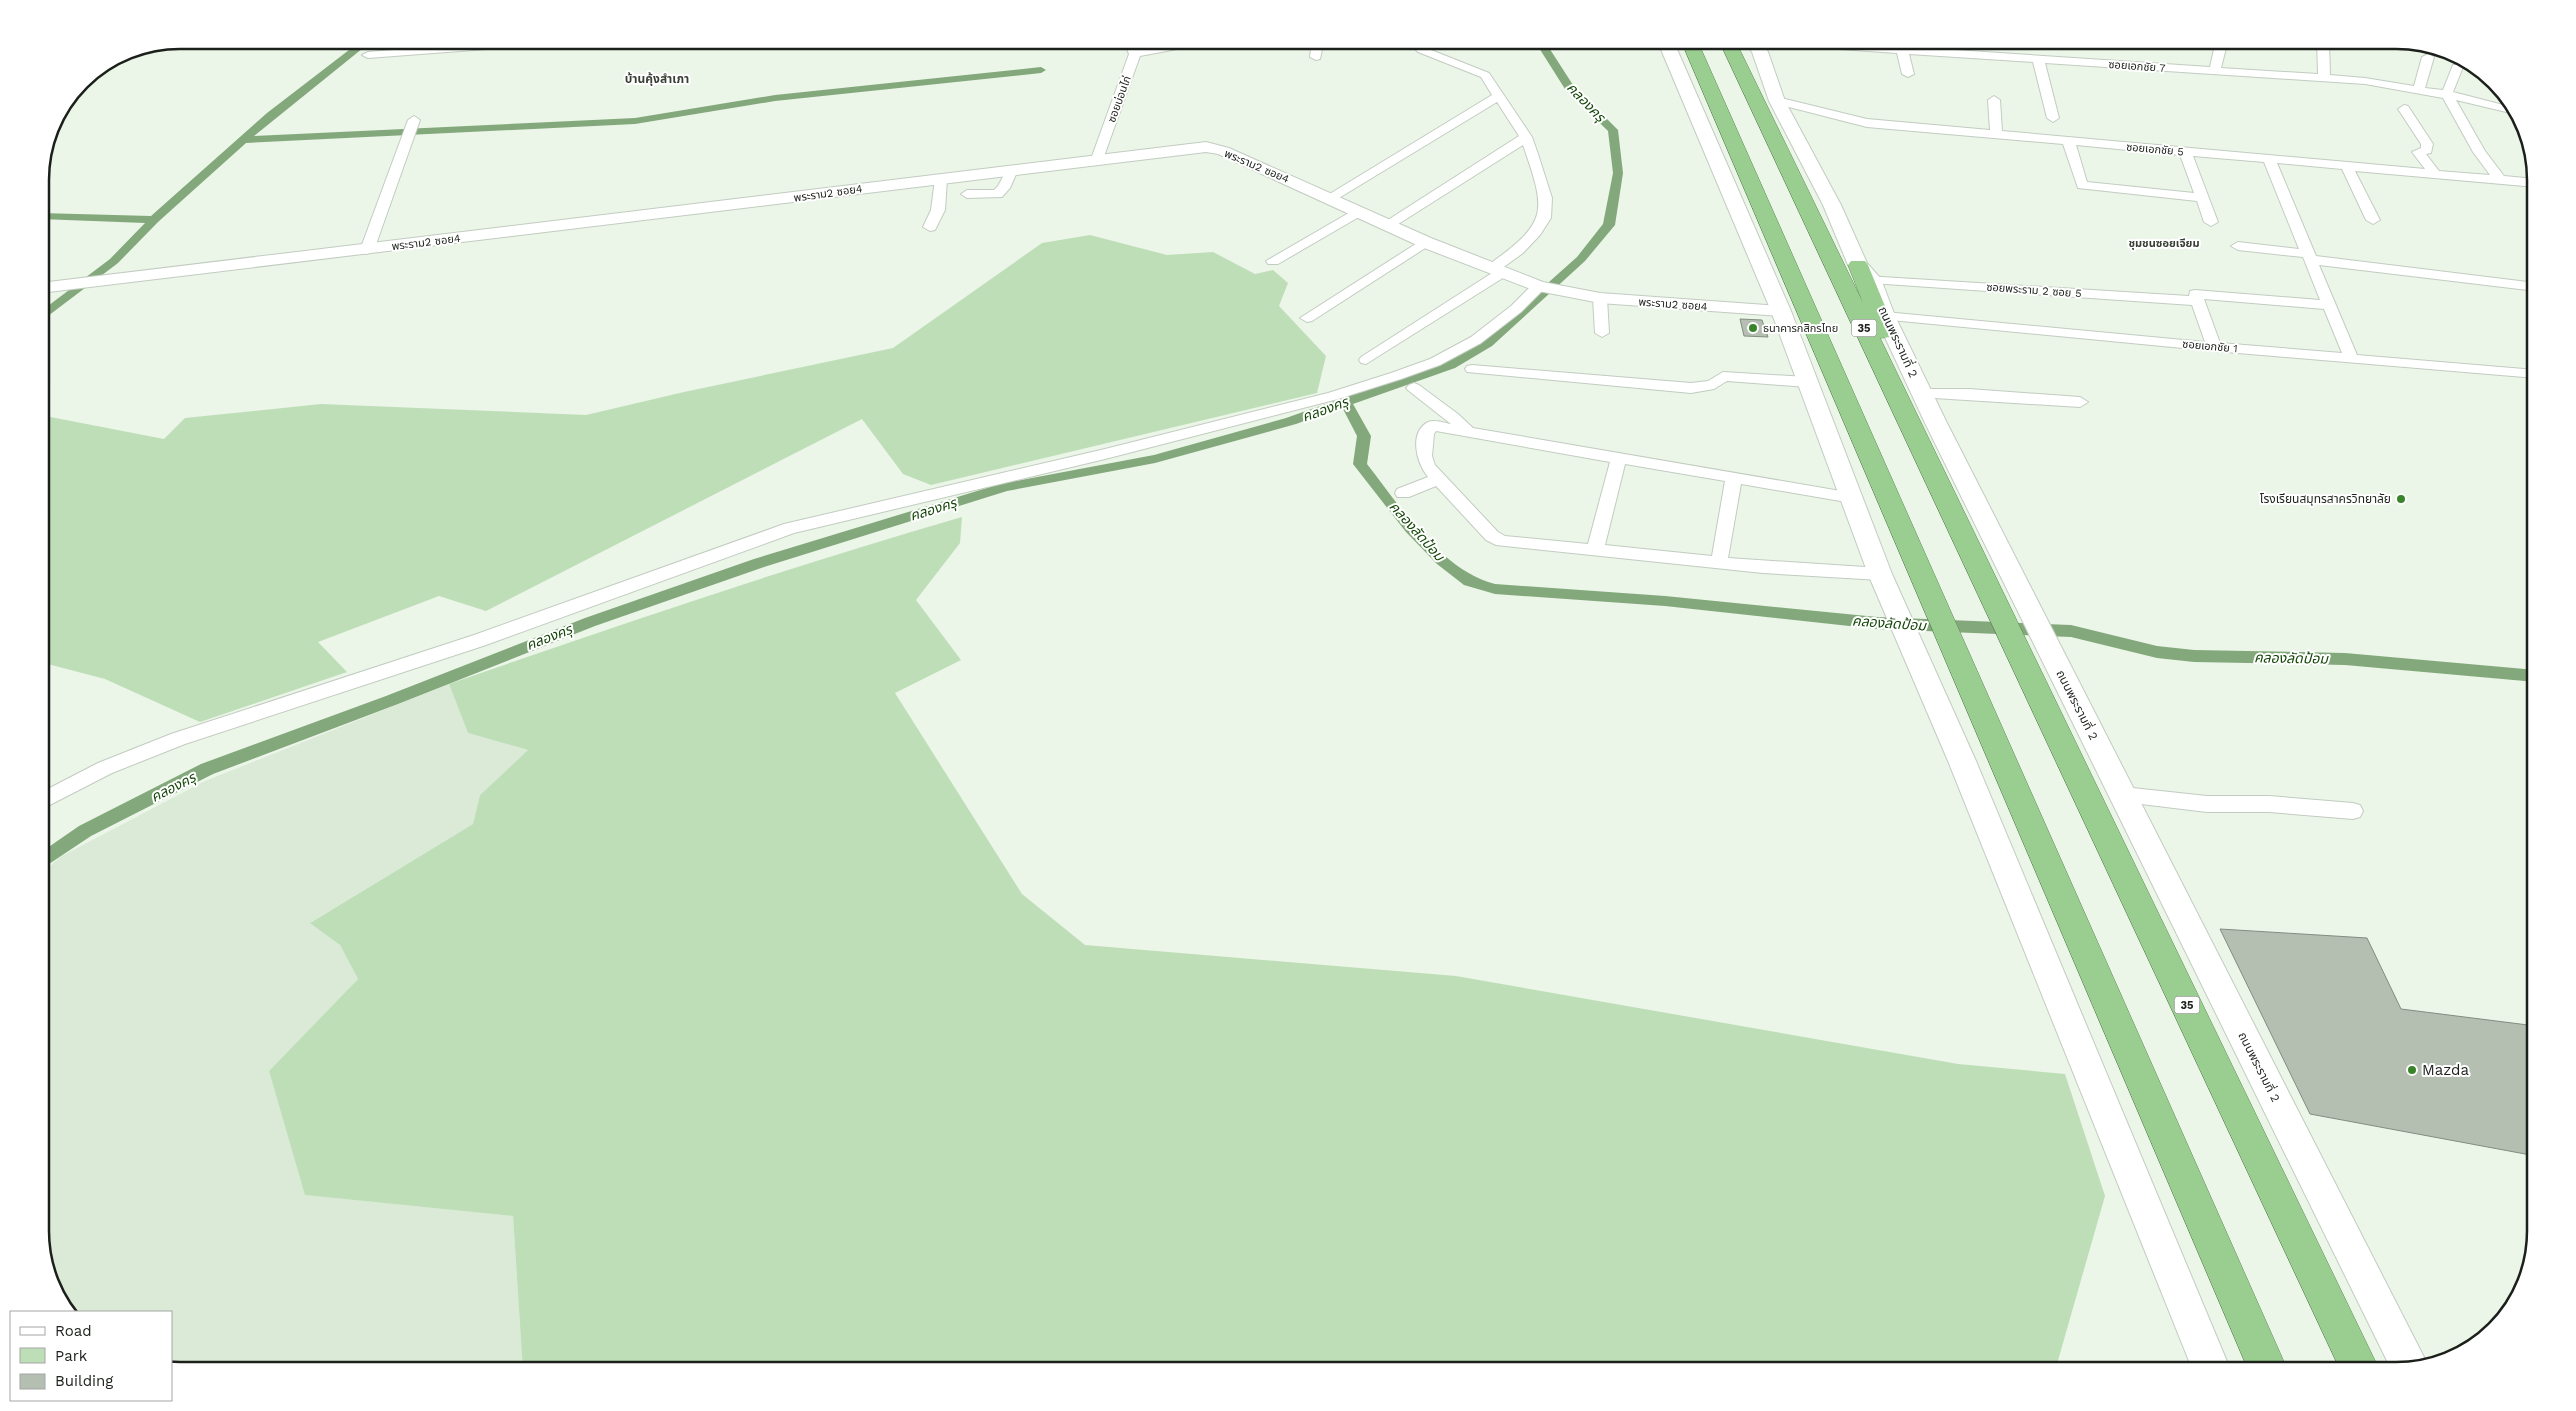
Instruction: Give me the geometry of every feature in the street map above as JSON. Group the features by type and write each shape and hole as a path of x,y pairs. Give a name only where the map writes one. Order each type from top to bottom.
{"highway":[{"path":"1679,49 1723,122"},
{"path":"1693,49 2265,1362"},
{"name":"ถนนพระรามที่ 2","path":"1731,49 2017,623 2357,1362"},
{"path":"1865,272 2017,623"}],"main road":[{"path":"1669,49 1781,311 1880,574 1962,761 2208,1362"},
{"name":"ถนนพระรามที่ 2","path":"1758,49 1777,101 1832,205 1922,394 2017,623 2122,795 2407,1361"}],"street":[{"path":"368,55 448,49"},
{"path":"1133,49 1135,54 1161,49"},
{"path":"1316,56 1317,49"},
{"path":"1366,360 1496,271 1524,244 1544,218 1546,198 1526,137 1485,76 1421,49"},
{"name":"ซอยเอกชัย 7","path":"1887,49 2365,82 2447,94 2506,109"},
{"path":"2159,68 2163,49"},
{"path":"2215,71 2220,49"},
{"path":"2323,49 2324,79"},
{"path":"1902,50 1908,74"},
{"name":"ซอยบ่อนไก่","path":"1097,159 1135,54"},
{"path":"2419,90 2428,57"},
{"path":"2038,59 2053,118"},
{"path":"2457,67 2447,94 2480,152 2500,180"},
{"path":"1329,198 1499,96"},
{"path":"1994,100 1996,135"},
{"name":"ซอยเอกชัย 5","path":"1777,101 1867,123 2527,183"},
{"path":"2404,109 2427,144 2427,150 2418,152 2436,174"},
{"path":"367,250 413,122"},
{"path":"1387,224 1526,137"},
{"path":"2068,141 2082,185 2203,198"},
{"name":"พระราม2 ซอย4","path":"49,286 367,250 1206,147 1223,151 1425,242 1496,271 1542,286 1600,298 1781,311"},
{"path":"2186,152 2212,222"},
{"path":"2269,160 2352,358"},
{"path":"2347,166 2373,220"},
{"path":"965,176 962,197 997,194 1004,188 1012,170"},
{"path":"930,227 938,210 941,179"},
{"path":"1273,261 1359,211"},
{"path":"1307,318 1425,242"},
{"path":"2238,246 2527,286"},
{"name":"ซอยพระราม 2 ซอย 5","path":"1865,272 2196,301"},
{"path":"49,797 105,768 170,742 480,640 790,528 1105,454 1333,396 1396,376 1435,362 1476,340 1542,286"},
{"path":"2214,347 2195,294 2329,304"},
{"path":"1600,298 1602,333"},
{"name":"ซอยเอกชัย 1","path":"1885,316 2214,347 2527,373"},
{"path":"1472,369 1691,388 1712,385 1720,382 1723,376 1808,382"},
{"path":"1414,388 1453,416 1468,432"},
{"path":"1922,394 1969,394 2080,402"},
{"path":"1852,498 1433,426 1428,428 1424,456 1428,467 1439,479 1492,536 1502,541 1719,563 1880,574"},
{"path":"1594,551 1619,458"},
{"path":"1719,563 1734,478"},
{"path":"1403,493 1439,479"},
{"path":"2122,795 2207,804 2269,804 2353,810"}],"shaded area":[{"path":"449,684 468,733 528,750 480,795 473,824 311,922 340,945 358,979 269,1071 306,1195 513,1216 522,1362 172,1362 172,1311 76,1311 62,1289 51,1257 49,1239 49,867 62,856 205,781"}],"green space":[{"path":"1090,235 1167,255 1213,252 1255,274 1273,270 1288,283 1279,306 1326,356 1317,393 931,485 903,474 862,419 486,611 439,596 318,642 347,672 200,722 105,679 49,664 49,417 164,439 185,418 321,404 586,415 684,392 893,348 1042,243"},
{"path":"962,517 960,543 916,600 961,660 895,693 1022,894 1085,945 1456,976 1958,1064 2065,1074 2105,1196 2058,1362 522,1362 513,1216 305,1195 269,1071 358,979 340,945 310,923 473,824 480,795 528,750 468,733 449,684 704,597"}],"building":[{"name":"ธนาคารกสิกรไทย","path":"1740,319 1762,320 1768,337 1744,336"},
{"name":"Mazda","path":"2220,929 2367,938 2401,1009 2527,1025 2527,1154 2310,1114"}],"waterway":[{"path":"243,140 271,115 356,49"},
{"name":"คลองครุ","path":"49,857 85,831 207,769 392,700 590,622 759,563 1005,487 1155,459 1291,421 1450,365 1488,343 1581,259 1609,225 1618,173 1613,130 1569,87 1545,49"},
{"path":"243,140 635,121 775,98 1041,70"},
{"path":"154,220 243,140"},
{"path":"49,216 154,220"},
{"path":"49,311 114,261 154,220"},
{"name":"คลองลัดป้อม","path":"1346,402 1364,436 1360,464 1411,528 1442,561 1456,573 1482,586 1495,589 1665,601 1877,623 2071,631 2157,652 2194,656 2345,659 2527,675"}],"place":[{"name":"ธนาคารกสิกรไทย","path":"1753,328"},
{"name":"โรงเรียนสมุทรสาครวิทยาลัย","path":"2401,499"},
{"name":"Mazda","path":"2412,1070"}],"district":[{"name":"บ้านคุ้งสำเภา","path":"657,79"},
{"name":"ชุมชนซอยเจียม","path":"2164,243"}]}
